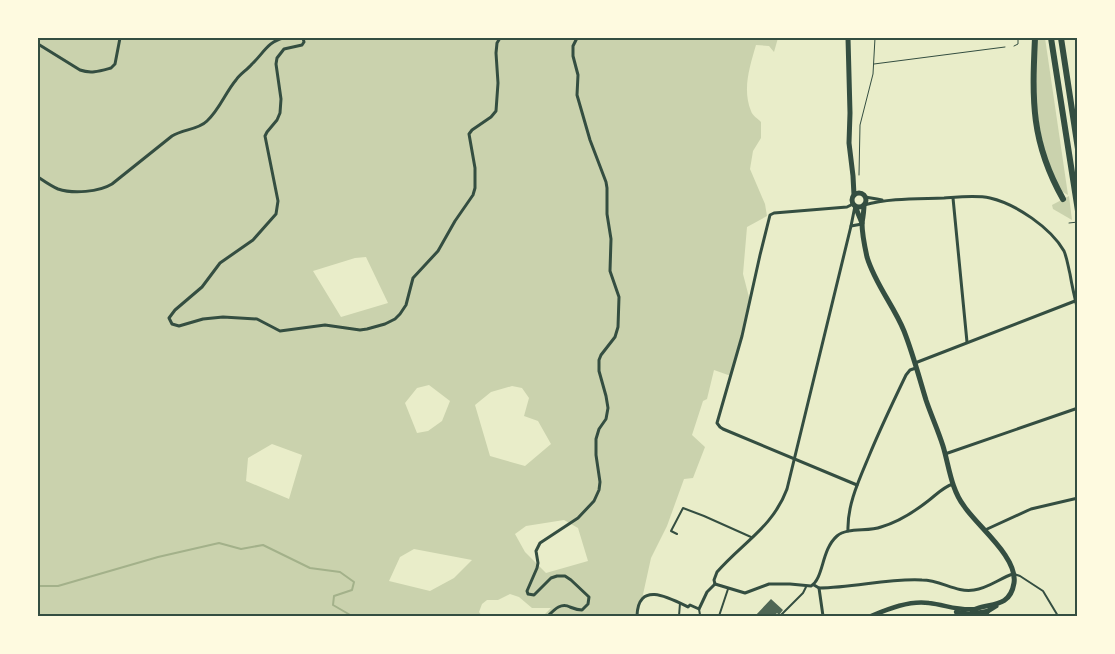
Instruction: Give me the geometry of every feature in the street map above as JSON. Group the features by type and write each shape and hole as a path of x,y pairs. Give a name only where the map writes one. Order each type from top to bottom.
{"highway":[{"path":"1034,38 1033,95 1037,130 1047,165 1063,199"},
{"path":"1051,38 1078,211"},
{"path":"1061,38 1078,149"}],"main road":[{"path":"848,38 849,150 854,177 854,195 852,198 862,224 871,267 878,284 902,326 945,454 953,484 964,507 1005,555 1014,574 1012,590 1007,599 988,611 984,616"},
{"path":"854,177 866,201 862,224"},
{"path":"854,195 857,193 863,195"},
{"path":"854,205 864,205"},
{"path":"971,616 976,609 1001,603"}],"street":[{"path":"38,44 80,70 93,73 114,67 120,38"},
{"path":"38,177 64,191 106,188 178,132 207,122 218,110 236,79 268,46 274,41 284,38"},
{"path":"303,38 304,42 302,45 284,49 276,61 281,100 280,113 265,136 278,202 276,214 252,240 220,263 202,287 175,310 170,318 175,326 203,319 223,318 257,319 280,331 325,324 360,330 385,324 400,314 406,305 413,278 442,245 474,191 475,168 469,134 496,111 498,83 496,53 500,38"},
{"path":"548,616 564,605 570,606 575,610 582,610 589,601 588,595 568,578 561,575 551,578 534,595 528,594 527,591 537,568 536,551 540,543 578,518 594,501 599,490 596,439 599,429 606,419 608,408 599,370 599,360 615,337 619,320 619,297 610,271 611,239 607,214 606,182 588,134 576,92 578,75 573,56 573,46 577,38"},
{"path":"863,195 882,201"},
{"path":"864,205 882,201 982,197 997,200 1018,210 1040,225 1054,238 1064,252 1078,311"},
{"path":"953,198 967,342"},
{"path":"715,584 714,580 718,571 767,524 787,489 795,459 851,226 854,205 774,213 770,215 742,336 718,425 723,429 795,459 857,485"},
{"path":"851,226 862,224"},
{"path":"848,531 848,521 857,485 880,428 906,374 915,366 967,342 1076,301"},
{"path":"945,454 1078,408"},
{"path":"814,585 829,546 837,536 848,531 881,528 900,520 953,484"},
{"path":"985,530 1031,509 1078,498"},
{"path":"715,584 745,593 769,584 790,584 806,587 814,585 819,588 846,587 889,581 924,580 969,591 982,589 1014,574"},
{"path":"637,616 638,607 642,599 646,595 652,594 699,609 707,592 715,584"},
{"path":"819,588 823,616"},
{"path":"871,616 901,606 926,602 947,606 971,616 988,611"},
{"path":"959,611 976,609"},
{"path":"959,611 962,616"}],"lane":[{"path":"677,534 671,531 683,508 753,538"},
{"path":"1014,574 1043,591 1058,616"},
{"path":"780,616 803,593 806,587"},
{"path":"719,616 728,588"},
{"path":"679,616 680,603"},
{"path":"699,609 701,616"}],"path":[{"path":"854,177 859,175 860,172 860,125 874,64 876,38"},
{"path":"1014,46 1018,44 1018,38"},
{"path":"874,64 1005,47"},
{"path":"1069,223 1078,222"}],"green space":[{"path":"38,38 778,38 774,52 769,46 756,45 747,86 748,103 751,111 761,122 761,138 753,151 750,169 765,204 767,216 747,227 743,274 750,301 731,376 714,370 707,399 703,401 692,435 705,447 693,478 684,479 667,526 651,558 637,616 543,616 551,608 532,608 519,597 510,594 498,600 487,600 482,604 479,612 482,616 38,616","holes":["366,257 388,303 341,317 313,271 355,258","429,385 450,401 442,421 428,431 417,433 405,403 417,388","512,386 522,388 529,398 524,416 538,421 551,444 525,466 490,456 475,405 491,392","272,444 302,455 289,499 246,481 248,458","564,520 578,528 588,561 546,573 525,552 515,534 526,526","414,549 472,560 454,578 430,591 389,581 400,557"]},
{"path":"1037,38 1045,38 1068,195 1061,191 1045,154 1036,108"},
{"path":"1069,196 1072,220 1053,209 1052,205"}],"building":[{"path":"771,599 783,610 779,615 777,613 774,616 755,616"}],"waterway":[{"path":"38,586 58,586 158,557 219,543 241,549 263,545 310,568 340,572 354,582 352,590 334,596 333,605 352,616"}]}
